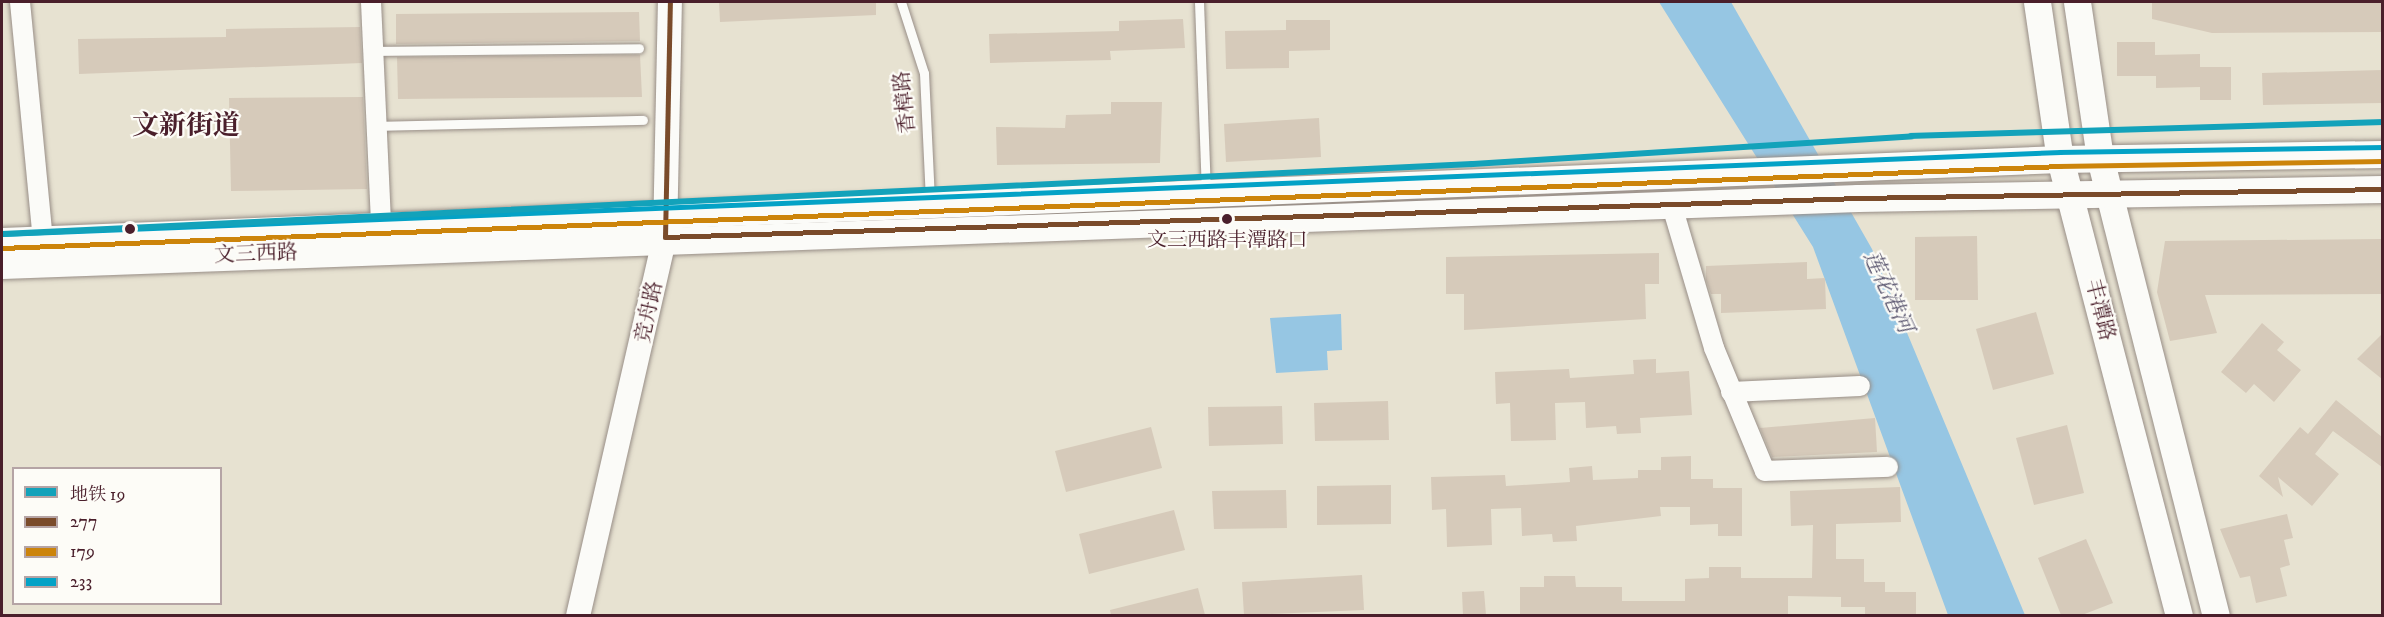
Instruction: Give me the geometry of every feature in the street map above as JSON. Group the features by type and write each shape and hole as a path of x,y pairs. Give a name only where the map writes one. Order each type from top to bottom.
{"main road":[{"name":"丰潭路","path":"2037,2 2060,159 2179,615"},
{"name":"丰潭路","path":"2077,2 2100,158 2216,615"},
{"name":"文三西路","path":"2,265 667,224 930,202 1741,174 2060,159 2382,154"},
{"name":"文三西路","path":"2,241 381,226 667,224 1672,206 1858,198 2382,189"}],"street":[{"path":"20,2 43,239"},
{"path":"371,2 381,226"},
{"name":"竞舟路","path":"578,615 667,224 670,2"},
{"path":"1672,206 1731,392 1765,471 1888,467"},
{"path":"1731,392 1860,386"}],"lane":[{"name":"香樟路","path":"901,2 924,74 930,202"},
{"path":"1200,2 1206,193"},
{"path":"374,51 639,48"},
{"path":"377,126 643,120"}],"water":[{"name":"莲花港河","path":"1659,2 1731,2 1872,249 2025,615 1948,615 1813,247"},
{"path":"1341,314 1342,350 1327,351 1328,370 1276,373 1270,318"}],"building":[{"path":"719,2 876,2 876,15 720,22"},
{"path":"2152,2 2382,2 2382,32 2212,33 2152,19"},
{"path":"639,12 640,41 396,44 396,14"},
{"path":"1183,19 1185,48 1110,51 1111,60 990,63 989,34 1119,31 1119,21"},
{"path":"1286,20 1330,20 1330,50 1289,51 1289,68 1226,69 1225,31 1286,30"},
{"path":"360,27 362,63 79,74 78,39 226,37 226,29"},
{"path":"2117,42 2155,42 2155,55 2200,54 2200,67 2231,67 2231,100 2200,100 2200,87 2156,88 2156,76 2117,76"},
{"path":"640,55 642,97 398,99 397,57"},
{"path":"2382,70 2382,103 2263,105 2262,73"},
{"path":"363,97 367,189 231,191 229,98"},
{"path":"1111,102 1162,102 1160,163 997,165 996,127 1065,128 1066,115 1111,114"},
{"path":"1319,118 1321,157 1226,162 1224,124"},
{"path":"1977,236 1978,300 1915,300 1915,237"},
{"path":"2382,239 2382,294 2205,295 2217,333 2170,341 2157,292 2165,241"},
{"path":"1659,253 1659,284 1645,284 1646,319 1464,330 1464,294 1446,294 1446,257"},
{"path":"1807,262 1807,279 1825,278 1826,309 1721,313 1721,294 1711,294 1706,280 1706,266"},
{"path":"2036,312 2054,374 1993,390 1976,329"},
{"path":"2262,323 2284,342 2277,350 2301,370 2274,402 2254,384 2246,393 2221,372"},
{"path":"2382,334 2382,379 2357,359"},
{"path":"1656,359 1656,373 1689,371 1692,415 1640,418 1641,433 1617,434 1616,426 1586,428 1585,402 1555,403 1556,440 1511,441 1510,403 1496,404 1495,372 1569,369 1570,378 1634,374 1633,360"},
{"path":"2336,400 2382,437 2382,467 2333,431 2315,454 2339,474 2312,506 2278,477 2283,497 2259,476 2300,427 2308,434"},
{"path":"1388,401 1389,440 1315,441 1314,403"},
{"path":"1282,406 1283,444 1209,446 1208,407"},
{"path":"1875,418 1877,452 1772,457 1760,428"},
{"path":"2067,425 2084,493 2034,505 2016,438"},
{"path":"1151,427 1162,468 1066,492 1055,451"},
{"path":"1691,456 1691,479 1713,479 1713,488 1742,488 1742,536 1718,536 1718,524 1690,525 1690,507 1660,507 1661,516 1576,526 1577,541 1553,542 1552,534 1522,536 1521,508 1491,509 1492,545 1447,547 1446,509 1432,510 1431,477 1505,475 1506,486 1570,482 1569,468 1592,466 1593,480 1638,478 1638,470 1661,470 1661,457"},
{"path":"1391,485 1391,524 1317,525 1317,486"},
{"path":"1900,487 1901,522 1836,524 1836,559 1864,559 1864,582 1885,582 1885,592 1916,592 1916,615 1865,615 1865,607 1841,607 1841,597 1788,596 1788,615 1520,615 1520,587 1544,587 1544,576 1575,576 1576,587 1622,587 1622,601 1685,601 1685,579 1709,578 1709,567 1741,567 1741,578 1812,578 1813,525 1791,526 1790,491"},
{"path":"1286,490 1287,528 1214,529 1212,491"},
{"path":"1174,510 1185,550 1089,574 1079,534"},
{"path":"2287,514 2293,538 2284,540 2290,565 2280,568 2287,596 2256,603 2250,576 2240,578 2220,529"},
{"path":"2086,539 2113,603 2082,615 2061,615 2038,558"},
{"path":"1362,575 1364,610 1244,615 1242,582"},
{"path":"1198,588 1205,615 1111,615 1110,610"},
{"path":"1484,591 1486,615 1463,615 1462,592"}],"metro line":[{"name":"19","path":"2,234 1472,164 1911,136 2382,122"}],"transit line":[{"name":"277","path":"665,237 670,2"},
{"name":"233","path":"2,234 2060,152 2382,147"},
{"name":"179","path":"2,248 2060,166 2382,161"},
{"name":"277","path":"665,237 1858,198 2382,189"}],"place":[{"name":"文三西路丰潭路口","path":"1227,219"}],"district":[{"name":"文新街道","path":"186,127"}]}
